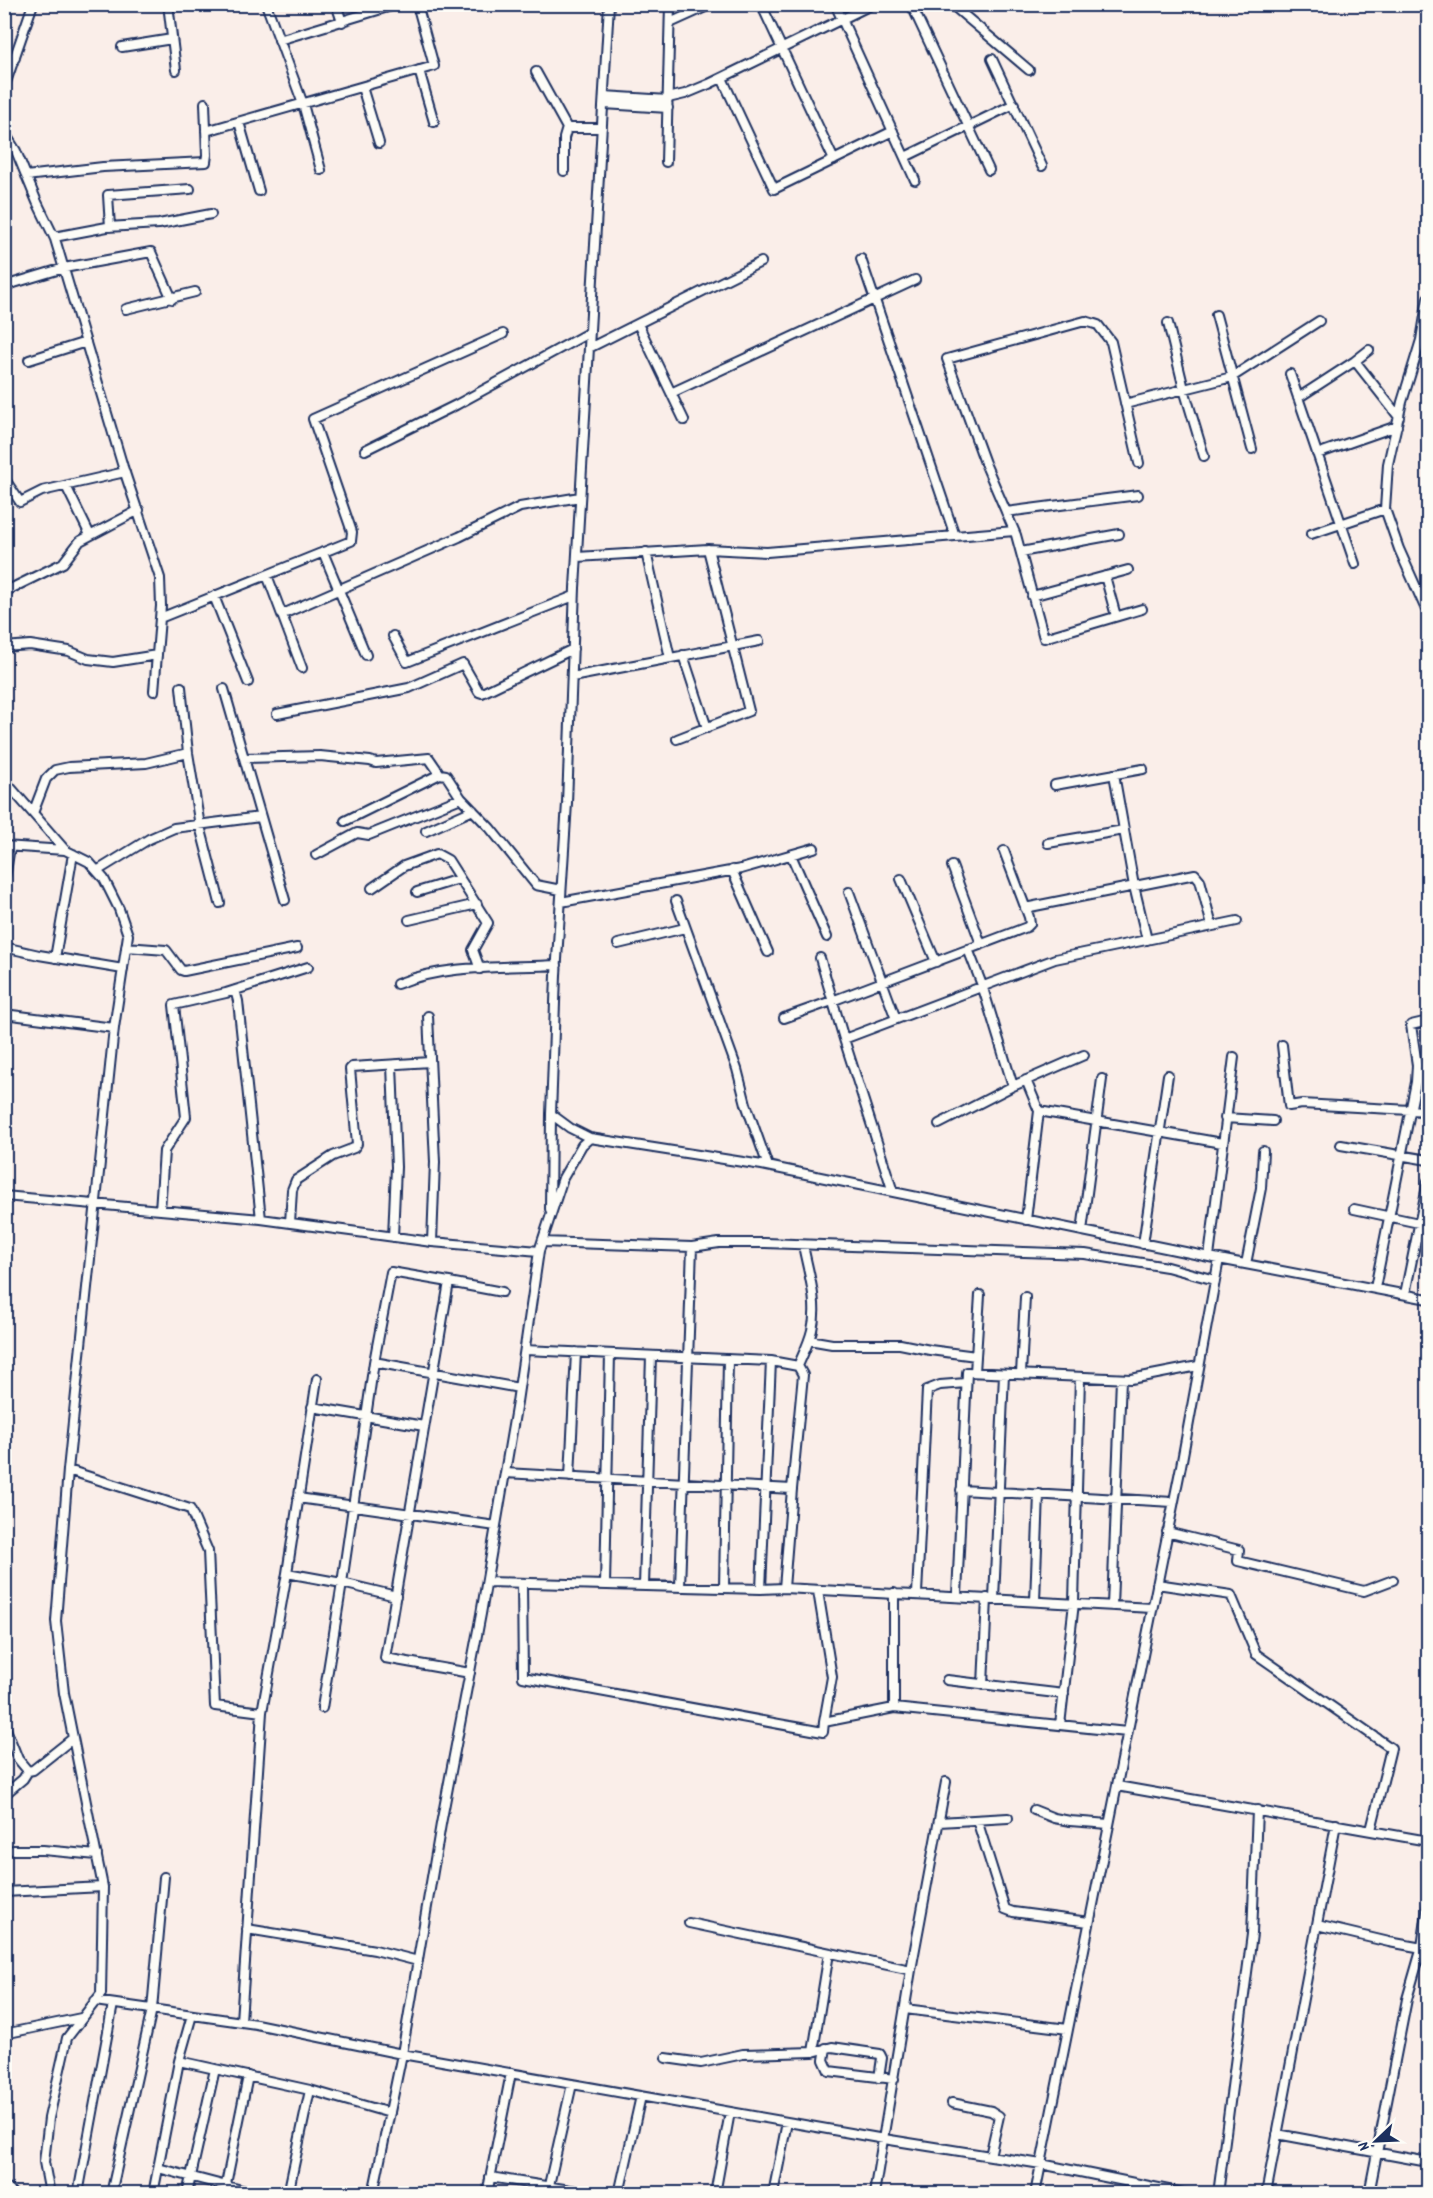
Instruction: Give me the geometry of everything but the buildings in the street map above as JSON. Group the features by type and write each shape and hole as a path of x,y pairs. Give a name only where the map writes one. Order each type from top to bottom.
{"street":[{"path":"4,88 33,4"},
{"path":"168,4 176,70"},
{"path":"266,4 303,104 321,170"},
{"path":"336,4 342,22"},
{"path":"206,130 434,66 417,4"},
{"path":"550,1215 551,1114 567,803 574,596 609,4"},
{"path":"666,162 670,4"},
{"path":"670,23 712,4"},
{"path":"761,4 834,160"},
{"path":"835,4 915,180"},
{"path":"604,100 668,102 781,50 873,4"},
{"path":"911,4 989,170"},
{"path":"951,4 1029,70"},
{"path":"279,40 395,5"},
{"path":"122,47 172,39"},
{"path":"4,56 15,58"},
{"path":"992,59 1042,165"},
{"path":"419,70 434,122"},
{"path":"536,72 567,128 564,138 564,171"},
{"path":"722,78 774,189 893,131"},
{"path":"362,87 379,143"},
{"path":"26,176 102,167 206,162 205,103"},
{"path":"905,157 1014,104"},
{"path":"239,122 258,191"},
{"path":"567,128 602,128"},
{"path":"4,132 16,151 54,237 125,472 160,578 160,618 154,691"},
{"path":"110,227 108,195 189,189"},
{"path":"54,237 110,227 159,224 211,214"},
{"path":"4,286 64,268 151,252 172,299"},
{"path":"861,259 955,536"},
{"path":"589,348 761,262"},
{"path":"671,393 874,297 915,280"},
{"path":"126,309 195,292"},
{"path":"1428,298 1421,340 1388,464 1385,509 1399,549 1428,614"},
{"path":"1216,315 1252,449"},
{"path":"1139,463 1111,342 1098,325 1085,321 947,359 985,463 1014,531 1044,638 1142,609"},
{"path":"1125,404 1232,377 1319,321"},
{"path":"1168,323 1204,456"},
{"path":"638,324 684,420"},
{"path":"365,450 456,405 590,332"},
{"path":"160,618 351,541 352,532 313,419 503,334"},
{"path":"29,360 86,342"},
{"path":"1298,398 1369,350"},
{"path":"1355,361 1399,417"},
{"path":"1290,374 1355,564"},
{"path":"1317,454 1398,426"},
{"path":"4,478 20,502 42,491 125,472"},
{"path":"66,486 90,535"},
{"path":"1006,512 1138,495"},
{"path":"283,614 339,591 520,507 580,497"},
{"path":"1311,534 1385,509"},
{"path":"4,592 63,563 80,541 139,510"},
{"path":"577,557 708,549 767,552 1014,531"},
{"path":"1021,552 1119,534"},
{"path":"677,739 749,711 708,549"},
{"path":"323,552 366,655"},
{"path":"646,552 670,657"},
{"path":"1032,596 1128,570"},
{"path":"267,575 302,668"},
{"path":"1105,576 1116,616"},
{"path":"214,596 248,682"},
{"path":"393,636 407,662 574,596"},
{"path":"572,677 759,641"},
{"path":"4,648 30,645 69,651 88,659 112,662 157,654"},
{"path":"277,714 410,688 463,664 479,692 482,693 573,649"},
{"path":"683,655 706,728"},
{"path":"181,687 188,753 200,826 220,903"},
{"path":"224,689 285,900"},
{"path":"33,813 46,779 55,770 69,767 146,763 188,753"},
{"path":"243,758 320,756 370,761 376,764 429,758 440,774"},
{"path":"1055,785 1143,769"},
{"path":"345,821 440,774 446,775 461,798 490,828 536,885 561,890"},
{"path":"1114,774 1134,886 1147,940"},
{"path":"4,780 69,852 89,862 98,871 119,909 128,935 114,1028 68,1470 56,1621 64,1693 103,1887 101,1994 67,2038 49,2118 44,2163 50,2193"},
{"path":"316,855 360,832 369,835 461,798"},
{"path":"426,831 472,810"},
{"path":"98,871 149,839 174,828 260,817"},
{"path":"1048,843 1124,830"},
{"path":"4,884 7,847 69,852"},
{"path":"561,902 732,870 814,849"},
{"path":"55,958 69,852"},
{"path":"784,1018 832,1002 1027,927 1030,924 1004,852"},
{"path":"372,888 404,866 437,854 448,860 488,923 473,950 480,969"},
{"path":"791,855 827,937"},
{"path":"952,866 981,944"},
{"path":"732,870 768,952"},
{"path":"1025,908 1195,874 1200,880 1212,926"},
{"path":"417,892 459,879"},
{"path":"901,879 936,962"},
{"path":"849,892 896,1019"},
{"path":"676,901 768,1166"},
{"path":"409,920 477,904"},
{"path":"844,1040 1055,959 1237,921"},
{"path":"618,945 685,928"},
{"path":"126,947 166,950 184,971 297,948"},
{"path":"4,948 123,969"},
{"path":"968,950 1014,1086"},
{"path":"820,958 893,1192"},
{"path":"397,984 438,973 557,965"},
{"path":"160,1210 164,1151 186,1117 174,1005 235,990 308,967"},
{"path":"235,990 261,1219"},
{"path":"4,1014 114,1028"},
{"path":"428,1016 435,1162 432,1242"},
{"path":"1375,1288 1417,1065 1411,1025 1428,1021"},
{"path":"1282,1045 1289,1106 1302,1104 1428,1111"},
{"path":"939,1124 1026,1080 1084,1055"},
{"path":"1209,1257 1234,1057"},
{"path":"290,1223 292,1190 296,1180 333,1156 354,1148 357,1144 350,1069 354,1066 430,1062"},
{"path":"392,1065 396,1167 393,1237"},
{"path":"1143,1244 1168,1075"},
{"path":"1082,1231 1102,1078"},
{"path":"1026,1080 1039,1111 1026,1220"},
{"path":"1039,1111 1222,1143"},
{"path":"551,1114 570,1128 590,1138 768,1166 1143,1244 1428,1299"},
{"path":"1225,1118 1272,1121"},
{"path":"373,2193 402,2054 487,1582 539,1251 563,1178 582,1146 590,1138"},
{"path":"1341,1145 1428,1161"},
{"path":"1246,1264 1261,1188 1263,1151"},
{"path":"1404,1294 1424,1224 1428,1181"},
{"path":"4,1196 261,1219 432,1242 539,1251"},
{"path":"1354,1209 1424,1224"},
{"path":"542,1242 692,1247 740,1243 899,1246 1085,1254 1167,1267 1215,1280"},
{"path":"798,1366 809,1340 814,1320 814,1305 803,1245"},
{"path":"680,1587 692,1247"},
{"path":"1035,2193 1157,1584 1219,1259"},
{"path":"322,1708 391,1272 502,1292"},
{"path":"449,1282 385,1658 470,1673"},
{"path":"975,1372 980,1295"},
{"path":"1021,1374 1025,1298"},
{"path":"809,1340 832,1344 900,1344 976,1356"},
{"path":"525,1350 771,1361 798,1366"},
{"path":"570,1477 576,1352"},
{"path":"605,1585 610,1354"},
{"path":"644,1586 651,1356"},
{"path":"724,1588 729,1359"},
{"path":"761,1589 771,1361"},
{"path":"375,1362 519,1388"},
{"path":"784,1588 803,1375 798,1366"},
{"path":"957,1596 967,1372 1131,1379 1198,1366"},
{"path":"983,1685 999,1492 1004,1374"},
{"path":"1060,1725 1074,1603 1080,1377"},
{"path":"241,2022 262,1712 317,1379"},
{"path":"1112,1606 1121,1379"},
{"path":"917,1594 925,1398 927,1390 940,1385 966,1383"},
{"path":"312,1407 424,1426"},
{"path":"68,1470 190,1509 208,1551 215,1706 262,1712"},
{"path":"505,1473 792,1489"},
{"path":"961,1490 1173,1502"},
{"path":"1035,1601 1039,1494"},
{"path":"298,1498 496,1526"},
{"path":"1167,1532 1239,1550 1238,1561 1364,1591 1393,1580"},
{"path":"286,1574 342,1583 396,1596"},
{"path":"487,1582 784,1588 1152,1608"},
{"path":"522,1582 523,1677 823,1732 832,1677 818,1591"},
{"path":"1157,1584 1231,1595 1257,1654 1391,1748 1371,1830"},
{"path":"894,1593 894,1708"},
{"path":"947,1680 1064,1694"},
{"path":"824,1722 894,1708 1127,1732"},
{"path":"4,1724 18,1759 28,1771"},
{"path":"4,1795 23,1779 28,1771 33,1770 72,1738"},
{"path":"874,2193 911,1970 946,1782"},
{"path":"1117,1786 1428,1841"},
{"path":"1034,1810 1054,1818 1070,1821 1109,1824"},
{"path":"1218,2193 1252,1934 1257,1810"},
{"path":"939,1822 1008,1818"},
{"path":"977,1820 1005,1909 1089,1922"},
{"path":"1266,2193 1336,1824"},
{"path":"13,1850 97,1855"},
{"path":"111,2193 152,2009 164,1877"},
{"path":"4,1892 103,1887"},
{"path":"1369,2193 1407,1999 1425,1948 1428,1905"},
{"path":"689,1923 911,1970"},
{"path":"1317,1925 1425,1948"},
{"path":"247,1929 375,1950 418,1961"},
{"path":"813,2052 829,1953"},
{"path":"95,2001 241,2022 402,2054 884,2139 1041,2164 1188,2193"},
{"path":"78,2193 113,2004"},
{"path":"905,2009 1068,2029"},
{"path":"153,2193 179,2061 192,2015"},
{"path":"4,2034 81,2018"},
{"path":"666,2058 701,2063 763,2052 813,2052 825,2048 841,2047 878,2052 882,2058 879,2078"},
{"path":"825,2048 824,2060 829,2071 894,2079"},
{"path":"179,2061 310,2090 390,2113"},
{"path":"187,2193 215,2069"},
{"path":"487,2193 511,2073"},
{"path":"224,2190 248,2076"},
{"path":"547,2190 572,2084"},
{"path":"288,2193 310,2090"},
{"path":"619,2193 641,2096"},
{"path":"952,2103 991,2111 999,2116 990,2156"},
{"path":"715,2193 730,2112"},
{"path":"773,2193 787,2122"},
{"path":"1277,2134 1428,2162"},
{"path":"158,2168 224,2190 257,2193"},
{"path":"490,2177 547,2190 596,2193"},
{"path":"4,2185 13,2193"}]}
